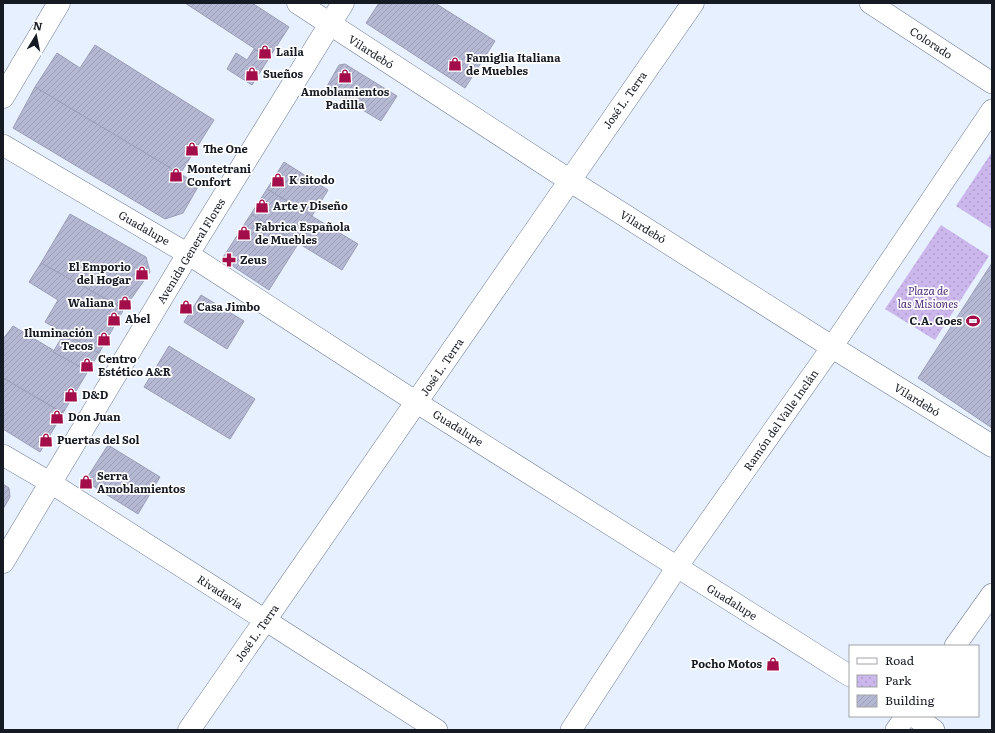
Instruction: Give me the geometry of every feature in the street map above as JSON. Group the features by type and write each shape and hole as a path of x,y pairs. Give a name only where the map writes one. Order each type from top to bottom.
{"street":[{"path":"3,97 59,3"},
{"name":"Vilardebó","path":"298,3 569,180 832,347 992,446"},
{"name":"Avenida General Flores","path":"3,562 188,254 343,3"},
{"name":"José L. Terra","path":"189,730 693,3"},
{"name":"Colorado","path":"870,3 992,83"},
{"name":"Ramón del Valle Inclán","path":"571,730 677,567 832,347 992,110"},
{"name":"Guadalupe","path":"3,146 188,254 417,402 849,675"},
{"name":"Rivadavia","path":"3,455 437,730"},
{"path":"956,645 992,594"},
{"path":"896,730 905,717"},
{"path":"914,717 934,730"}],"green space":[{"path":"992,152 992,229 956,206"},
{"name":"Plaza de las Misiones","path":"941,225 989,256 935,340 885,309"}],"building":[{"path":"185,3 252,3 289,27 269,58"},
{"name":"Famiglia Italiana de Muebles","path":"379,3 435,3 495,41 465,88 366,23"},
{"path":"95,45 214,120 180,174 35,87 57,53 80,68"},
{"path":"254,49 269,58 252,85 227,69 236,53 247,60"},
{"path":"345,64 397,96 381,121 326,88 339,65"},
{"path":"35,87 199,185 183,213 165,219 13,128"},
{"path":"284,162 328,190 312,216 267,189"},
{"path":"267,189 358,244 342,270 251,214"},
{"path":"70,214 146,257 150,272 124,309 41,263"},
{"path":"251,214 298,244 269,290 222,259"},
{"path":"41,263 124,309 99,353 45,322 58,300 29,282"},
{"name":"C.A. Goes","path":"992,263 992,428 918,378"},
{"path":"201,295 244,321 227,349 184,322"},
{"path":"13,326 88,371 63,413 3,378 3,339"},
{"path":"64,334 99,353 88,371 53,352"},
{"path":"169,346 255,399 230,439 144,387"},
{"path":"3,378 63,413 40,452 3,429"},
{"path":"108,445 160,477 138,514 85,481"},
{"path":"3,484 9,488 10,497 3,509"}],"place":[{"name":"Laila","path":"265,52"},
{"name":"Famiglia Italiana de Muebles","path":"455,64"},
{"name":"Sueños","path":"252,74"},
{"name":"Amoblamientos Padilla","path":"345,76"},
{"name":"The One","path":"192,149"},
{"name":"Montetrani Confort","path":"176,175"},
{"name":"K sitodo","path":"278,180"},
{"name":"Arte y Diseño","path":"262,206"},
{"name":"Fabrica Española de Muebles","path":"244,233"},
{"name":"Zeus","path":"229,260"},
{"name":"El Emporio del Hogar","path":"142,273"},
{"name":"Waliana","path":"125,303"},
{"name":"Casa Jimbo","path":"186,307"},
{"name":"Abel","path":"114,319"},
{"name":"C.A. Goes","path":"973,321"},
{"name":"Iluminación Tecos","path":"104,339"},
{"name":"Centro Estético A&R","path":"87,365"},
{"name":"D&D","path":"71,395"},
{"name":"Don Juan","path":"57,417"},
{"name":"Puertas del Sol","path":"46,440"},
{"name":"Serra Amoblamientos","path":"86,482"},
{"name":"Pocho Motos","path":"773,664"}]}
